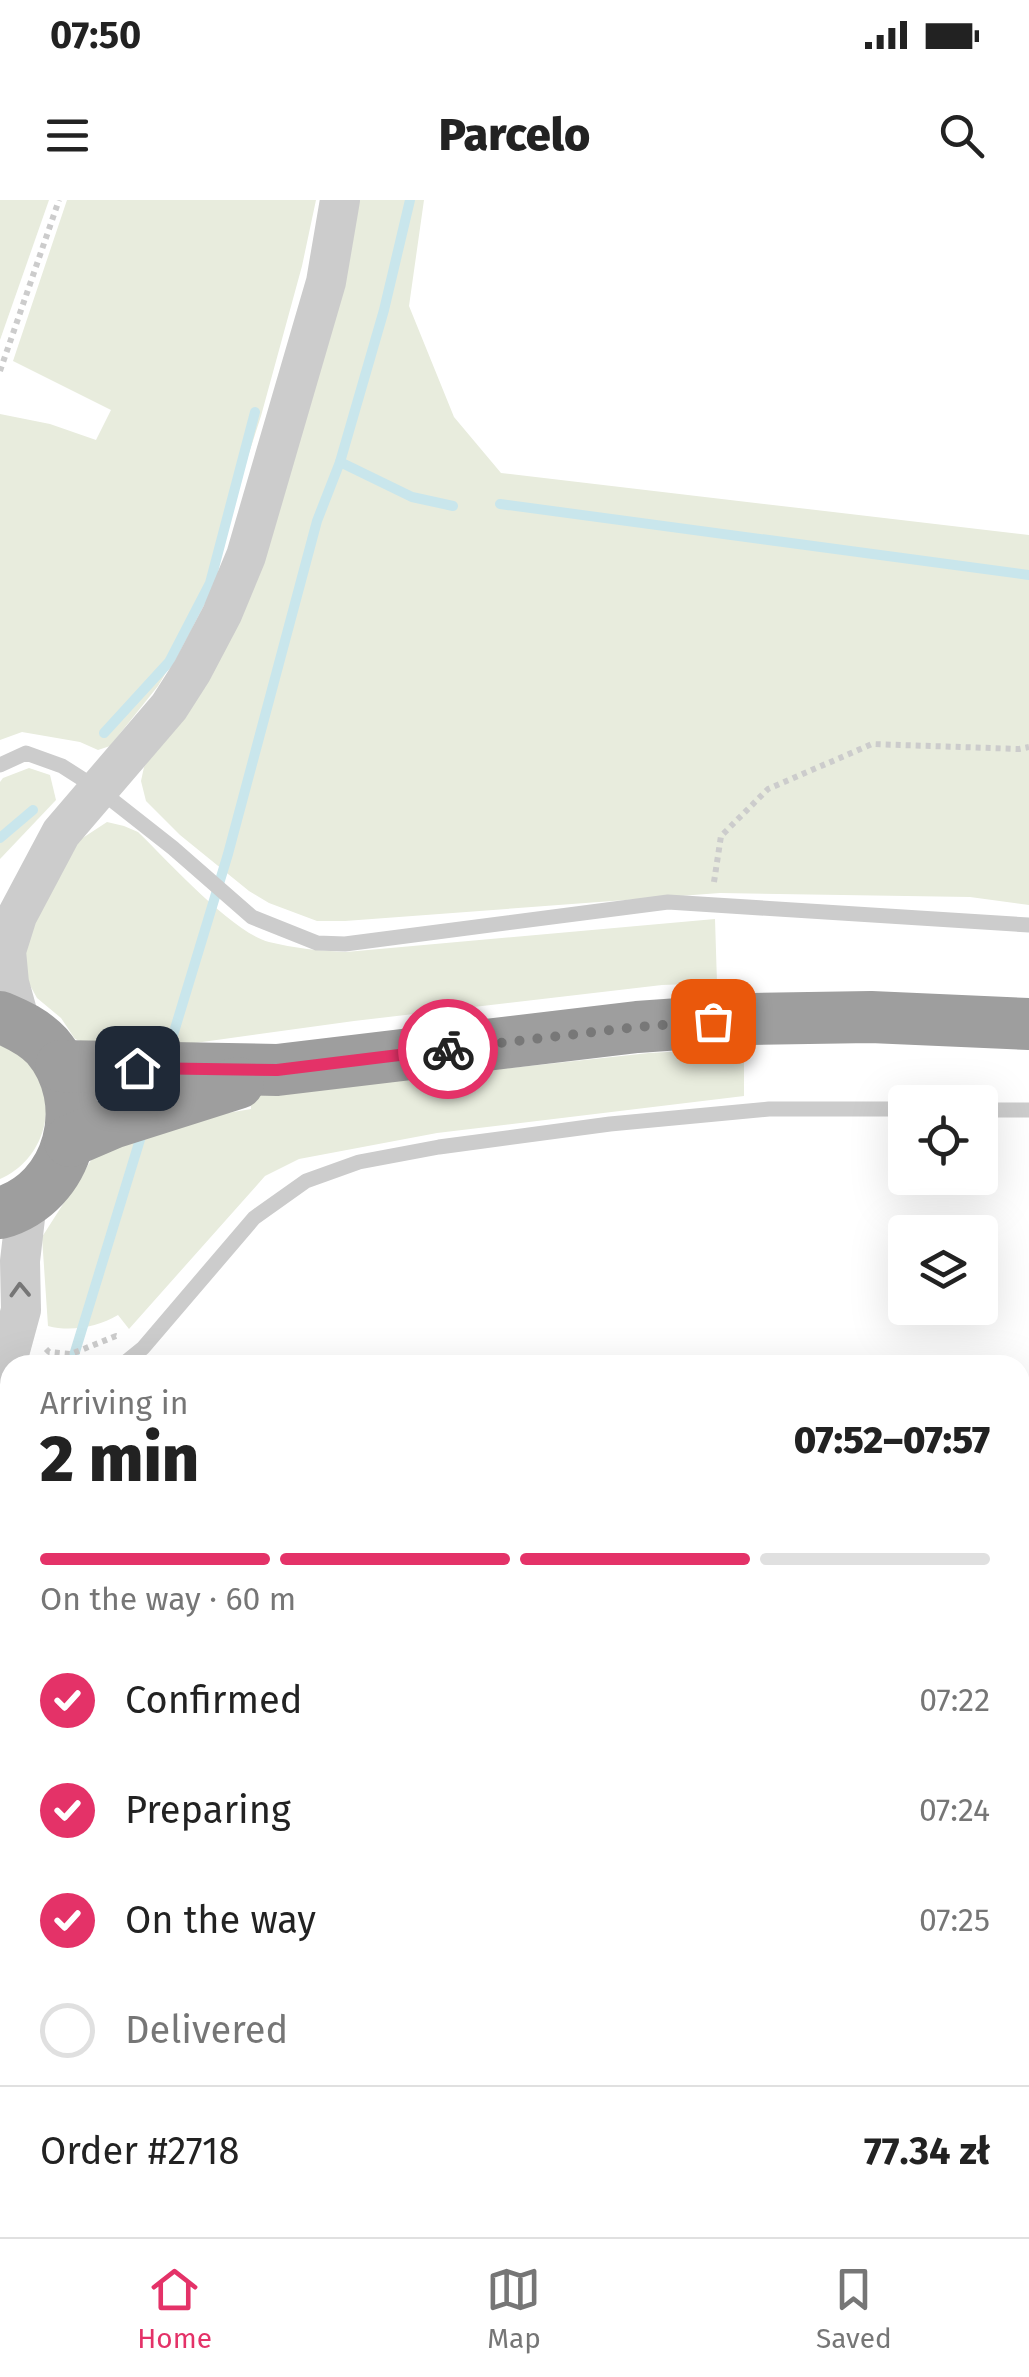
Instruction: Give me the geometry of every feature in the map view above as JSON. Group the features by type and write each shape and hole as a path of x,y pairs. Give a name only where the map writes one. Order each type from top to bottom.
{"highway":[{"path":"14,1207 51,1180 91,1132 200,1082 637,1027 751,1018 871,1017 1029,1024"},
{"path":"11,1022 83,1066 200,1082"},
{"path":"83,1066 72,1100 91,1132"}],"street":[{"path":"11,1022 6,951 17,916 61,833 144,740 192,671 246,556 326,282 340,200"},
{"path":"0,886 61,833"},
{"path":"8,1355 21,1310 14,1207"}],"lane":[{"path":"0,765 26,753 62,766 173,848 252,917 317,943 344,944 668,902 1029,925"},
{"path":"135,1355 254,1218 306,1181 359,1162 440,1147 729,1112 888,1110"},
{"path":"998,1110 1029,1110"}],"path":[{"path":"0,371 59,200"},
{"path":"711,905 720,836 768,789 872,744 1029,747"},
{"path":"49,1352 71,1354 116,1336"}],"shaded area":[{"path":"0,200 49,200 0,340"},
{"path":"67,200 316,200 261,416 192,629 158,686 110,746 98,750 80,742 22,732 0,740 0,414 50,424 96,440 111,410 13,361"},
{"path":"351,200 424,200 409,306 454,417 501,473 1029,535 1029,905 970,897 720,893 317,921 249,891 180,835 146,801 141,781 144,767 158,748"},
{"path":"29,768 50,775 56,800 0,859 0,782"},
{"path":"107,822 138,832 219,911 269,942 346,952 715,919 717,983 662,985 152,1049 95,1047 75,1039 61,1018 37,998 16,960 75,843"},
{"path":"0,1042 32,1066 41,1081 46,1114 37,1146 15,1171 0,1179"},
{"path":"744,1048 744,1096 437,1133 299,1159 265,1176 129,1329 118,1315 84,1327 48,1326 42,1237 97,1151 210,1116 251,1109 250,1096 649,1053"}],"waterway":[{"path":"167,1055 228,854 317,521 340,462 384,310 410,200"},
{"path":"104,733 169,662 210,583 255,412"},
{"path":"340,462 412,497 453,506"},
{"path":"500,504 1029,575"},
{"path":"0,838 33,810"},
{"path":"74,1355 142,1133"}],"way so far":[{"path":"448,1049 713,1021"}],"route":[{"path":"137,1068 277,1070 448,1049"}]}
